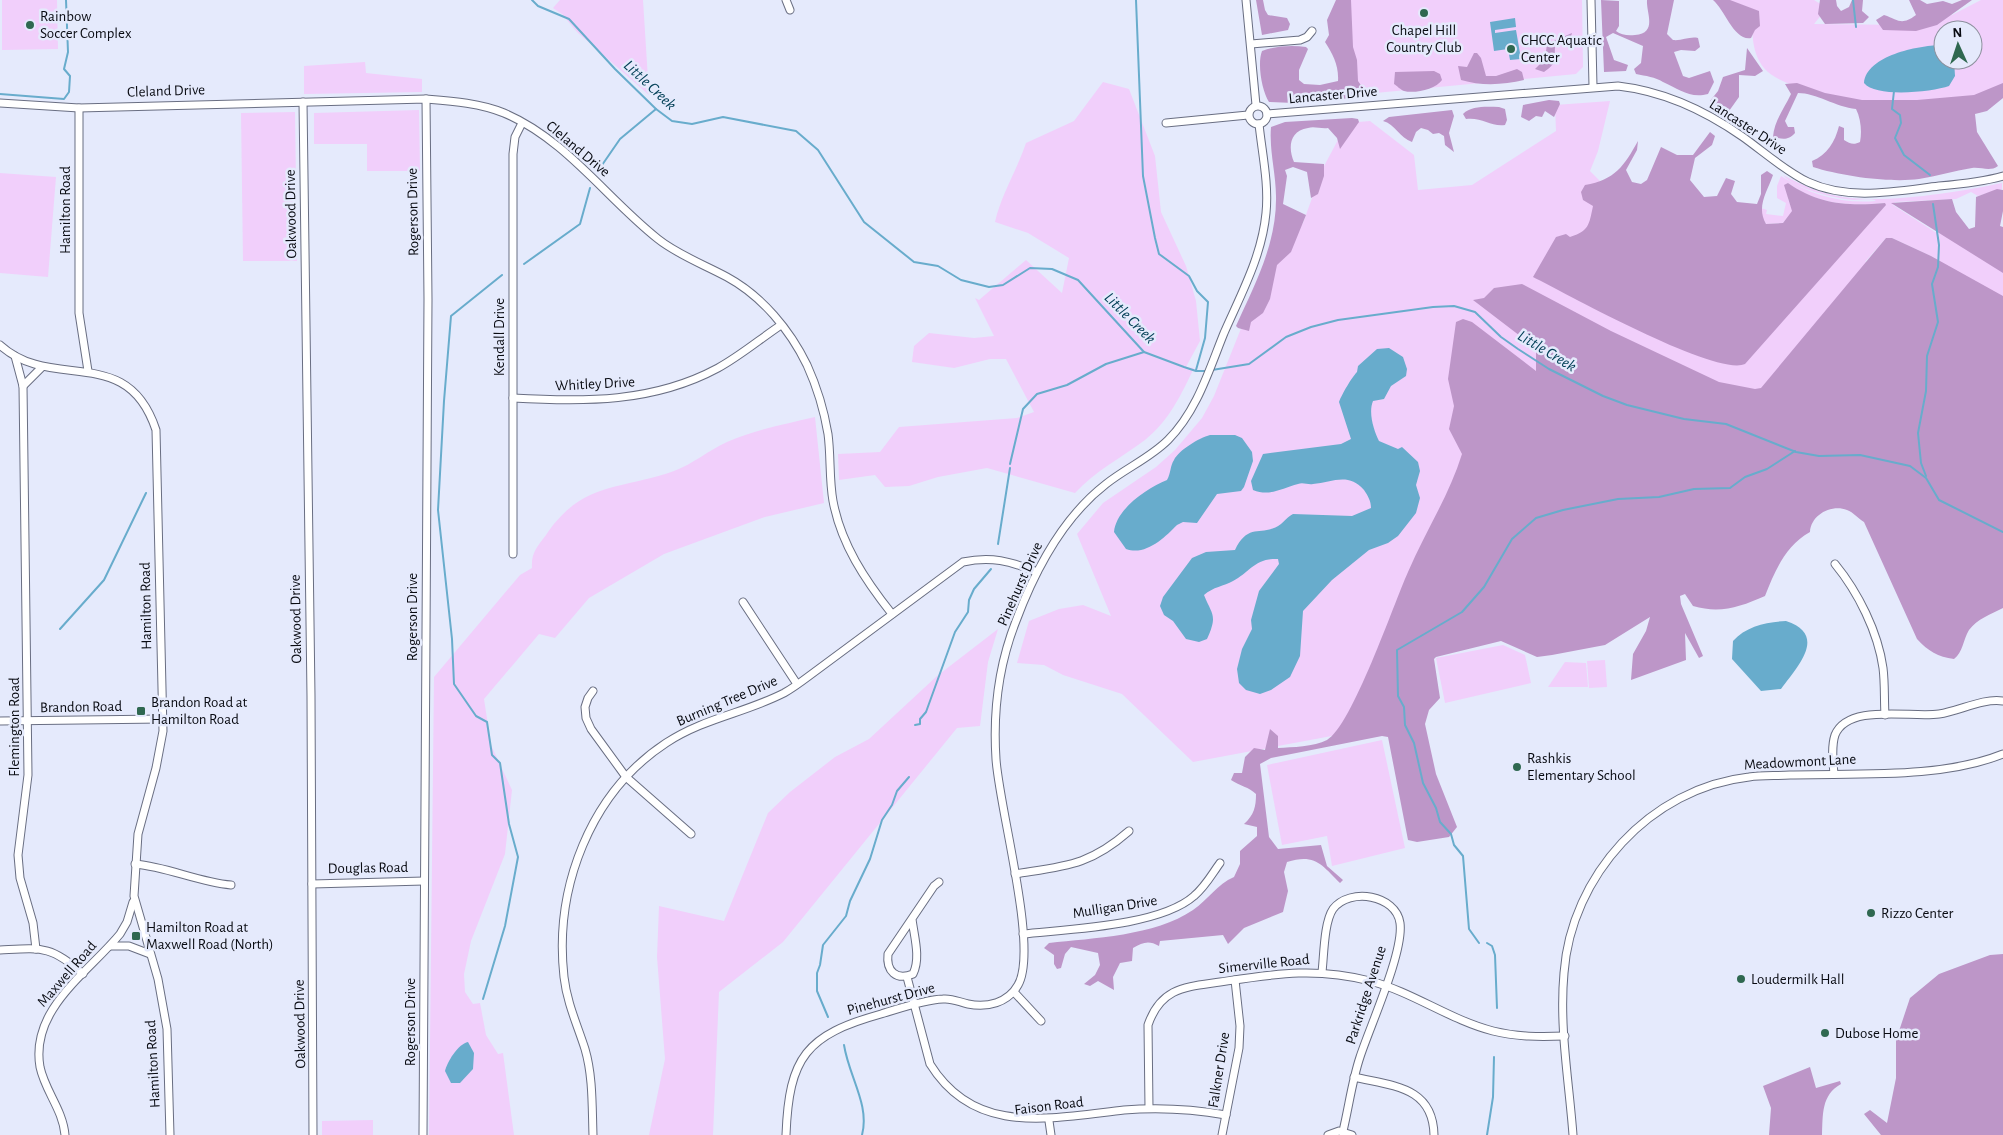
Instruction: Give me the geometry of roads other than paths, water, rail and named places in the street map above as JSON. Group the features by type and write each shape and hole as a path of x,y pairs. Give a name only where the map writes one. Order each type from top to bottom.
{"street":[{"path":"786,0 790,10"},
{"path":"1246,0 1256,105"},
{"path":"1591,0 1593,86"},
{"path":"1251,44 1300,40 1307,37 1312,31"},
{"name":"Lancaster Drive","path":"1267,114 1593,86 1618,86 1638,88 1696,109 1734,131 1801,178 1827,189 1848,193 1875,193 1970,183 2003,176"},
{"name":"Cleland Drive","path":"0,103 79,108 426,100 476,106 504,113 522,123 544,136 659,240 746,290 762,303 781,325 796,346 816,385 828,436 834,503 848,550 866,579 892,614"},
{"name":"Rogerson Drive","path":"423,1135 428,299 426,100"},
{"name":"Oakwood Drive","path":"303,102 314,1135"},
{"path":"1256,105 1263,107 1267,114 1265,121 1259,124 1251,122 1248,116 1251,108 1256,105"},
{"name":"Hamilton Road","path":"79,108 79,312 88,371 112,377 132,390 142,400 151,414 156,430 162,719 160,750 140,824 135,864 134,896 158,979 167,1029 170,1135"},
{"path":"1166,124 1248,116"},
{"name":"Kendall Drive","path":"513,554 513,148 514,137 522,123"},
{"name":"Pinehurst Drive","path":"786,1135 788,1096 792,1080 803,1059 814,1045 830,1033 845,1025 941,999 951,999 979,1006 993,1004 1014,992 1024,974 1026,964 1024,934 996,760 997,702 1015,623 1050,547 1080,509 1104,485 1149,455 1168,439 1185,418 1201,390 1256,258 1264,231 1266,188 1259,124"},
{"name":"Whitley Drive","path":"513,398 596,401 644,395 670,388 718,367 781,325"},
{"path":"0,345 14,356 42,367 88,371"},
{"name":"Flemington Road","path":"14,356 23,386 28,788 18,861 23,891 33,923 36,949"},
{"path":"23,386 42,367"},
{"name":"Burning Tree Drive","path":"593,1135 591,1080 585,1050 569,1009 564,978 561,948 563,915 573,868 586,836 626,777 665,744 694,727 776,696 797,684 861,639 963,562 993,558 1006,560 1037,572"},
{"path":"1835,564 1845,576 1877,642 1883,672 1885,715"},
{"path":"743,602 797,684"},
{"path":"593,691 588,698 586,718 626,777 691,834"},
{"path":"1834,774 1834,741 1842,725 1858,716 1937,714 1986,702 2003,700"},
{"name":"Brandon Road","path":"0,721 162,719"},
{"name":"Meadowmont Lane","path":"1573,1135 1565,1036 1564,972 1574,924 1591,885 1624,840 1646,821 1673,803 1718,784 1748,777 1948,769 1980,762 2003,754"},
{"path":"1015,874 1078,864 1103,852 1129,831"},
{"name":"Mulligan Drive","path":"1024,934 1142,919 1166,913 1195,896 1220,862"},
{"path":"135,864 202,881 231,884"},
{"name":"Douglas Road","path":"312,884 424,881"},
{"path":"912,919 917,960 912,974 907,977 899,977 891,973 887,961 888,954 912,919 939,882"},
{"name":"Maxwell Road","path":"65,1135 60,1112 40,1068 39,1046 43,1024 57,1002 110,946 127,922 134,896"},
{"name":"Parkridge Avenue","path":"1322,972 1328,923 1334,908 1349,898 1372,897 1393,908 1400,924 1394,962 1354,1078 1343,1131"},
{"name":"Maxwell Road","path":"110,946 130,946 150,954"},
{"path":"0,950 36,949 57,953 83,974"},
{"name":"Simerville Road","path":"1149,1108 1147,1033 1151,1015 1169,994 1185,987 1235,980 1322,972 1385,986 1491,1030 1524,1036 1565,1036"},
{"path":"907,977 930,1064 936,1076 951,1096 969,1112"},
{"name":"Falkner Drive","path":"1222,1135 1240,1038 1235,980"},
{"path":"1014,992 1041,1021"},
{"path":"1354,1078 1400,1087 1414,1093 1428,1108 1432,1119 1434,1135"},
{"name":"Faison Road","path":"1008,1124 1049,1121 1149,1108 1180,1109 1226,1115"},
{"name":"Faison Road","path":"982,1118 995,1122"},
{"path":"1049,1121 1051,1135"},
{"path":"1328,1135 1343,1131 1352,1135"}],"water":[{"path":"1515,18 1516,27 1495,30 1495,33 1516,30 1521,59 1510,60 1508,49 1494,51 1490,22"},
{"path":"1933,46 1933,70 1955,70 1955,76 1949,86 1918,92 1892,92 1870,88 1864,83 1867,73 1874,65 1895,54 1919,47"},
{"path":"1389,348 1403,357 1407,369 1406,376 1391,386 1384,399 1373,401 1371,411 1372,422 1379,441 1398,449 1402,447 1418,462 1420,471 1416,485 1420,498 1416,513 1398,536 1388,543 1369,550 1332,580 1303,611 1300,656 1290,677 1271,690 1260,694 1246,690 1239,683 1237,669 1242,649 1252,629 1251,620 1259,591 1279,564 1278,559 1270,559 1258,563 1239,578 1204,595 1213,620 1207,639 1199,642 1186,639 1173,621 1164,615 1160,606 1163,597 1192,558 1206,552 1235,550 1245,536 1256,531 1274,528 1293,514 1352,516 1371,508 1364,490 1352,481 1334,480 1311,484 1300,483 1265,493 1253,490 1251,481 1263,454 1341,444 1351,439 1339,402 1357,372 1358,366 1377,349"},
{"path":"1210,435 1235,435 1242,438 1252,452 1253,461 1244,487 1241,491 1217,494 1197,523 1183,522 1177,525 1160,540 1147,548 1133,551 1126,549 1114,532 1120,515 1142,494 1167,480 1173,462 1180,452"},
{"path":"1786,621 1799,627 1805,634 1806,652 1795,671 1781,689 1761,691 1732,659 1733,641 1750,628 1772,622"},
{"path":"468,1042 474,1053 473,1069 460,1083 451,1083 445,1071 446,1067 460,1046"}],"waterway":[{"path":"0,94 64,99 69,92 70,76 64,69 68,52 66,0"},
{"name":"Little Creek","path":"532,0 538,6 569,19 615,69 656,109 672,121 692,124 723,117 796,131 818,150 864,222 914,262 938,266 961,280 989,287 1003,285 1030,268 1052,269 1078,280 1144,352 1196,371 1207,371"},
{"path":"1136,0 1143,176 1155,238 1159,254 1189,276 1197,291 1208,302 1205,338 1196,370"},
{"path":"1853,0 1856,27"},
{"path":"1894,91 1892,109 1900,115 1901,123 1895,138 1904,155 1930,175"},
{"path":"600,168 620,139 656,109"},
{"path":"524,264 580,224 590,188"},
{"path":"1926,476 1921,463 1918,433 1926,391 1927,356 1938,322 1932,284 1938,267 1939,245 1933,204"},
{"path":"483,999 505,926 518,857 509,824 500,763 492,755 487,722 476,716 454,684 452,639 438,510 451,316 502,275"},
{"name":"Little Creek","path":"1212,370 1249,364 1286,337 1311,327 1338,320 1433,307 1454,306 1475,312 1501,337 1518,349 1549,369 1603,396 1627,405 1684,419 1726,424 1796,452 1819,456 1860,455 1910,466 1926,478 1939,500 2003,532"},
{"path":"1010,464 1023,409 1037,394 1067,385 1106,364 1144,352"},
{"path":"1479,943 1469,929 1463,856 1454,845 1451,834 1440,822 1436,808 1423,783 1414,743 1405,725 1404,707 1398,696 1397,650 1462,612 1484,587 1512,539 1536,518 1563,510 1618,499 1659,497 1694,489 1730,488 1745,477 1767,469 1795,451"},
{"path":"998,544 1010,468"},
{"path":"60,629 104,580 146,493"},
{"path":"915,725 920,724 920,719 926,712 955,632 968,612 969,600 974,589 991,569"},
{"path":"828,1017 817,991 817,973 823,945 846,916 850,901 870,859 882,820 892,805 897,791 909,777"},
{"path":"1487,943 1492,946 1495,955 1497,1008"},
{"path":"844,1045 861,1102 864,1124 862,1135"},
{"path":"1487,1135 1493,1097 1494,1057"}],"place":[{"name":"Chapel Hill Country Club","path":"1424,13"},
{"name":"Rainbow Soccer Complex","path":"30,25"},
{"name":"CHCC Aquatic Center","path":"1511,49"},
{"name":"Brandon Road at Hamilton Road","path":"141,711"},
{"name":"Rashkis Elementary School","path":"1517,767"},
{"name":"Rizzo Center","path":"1871,913"},
{"name":"Hamilton Road at Maxwell Road (North)","path":"136,936"},
{"name":"Loudermilk Hall","path":"1741,979"},
{"name":"Dubose Home","path":"1825,1033"}]}
